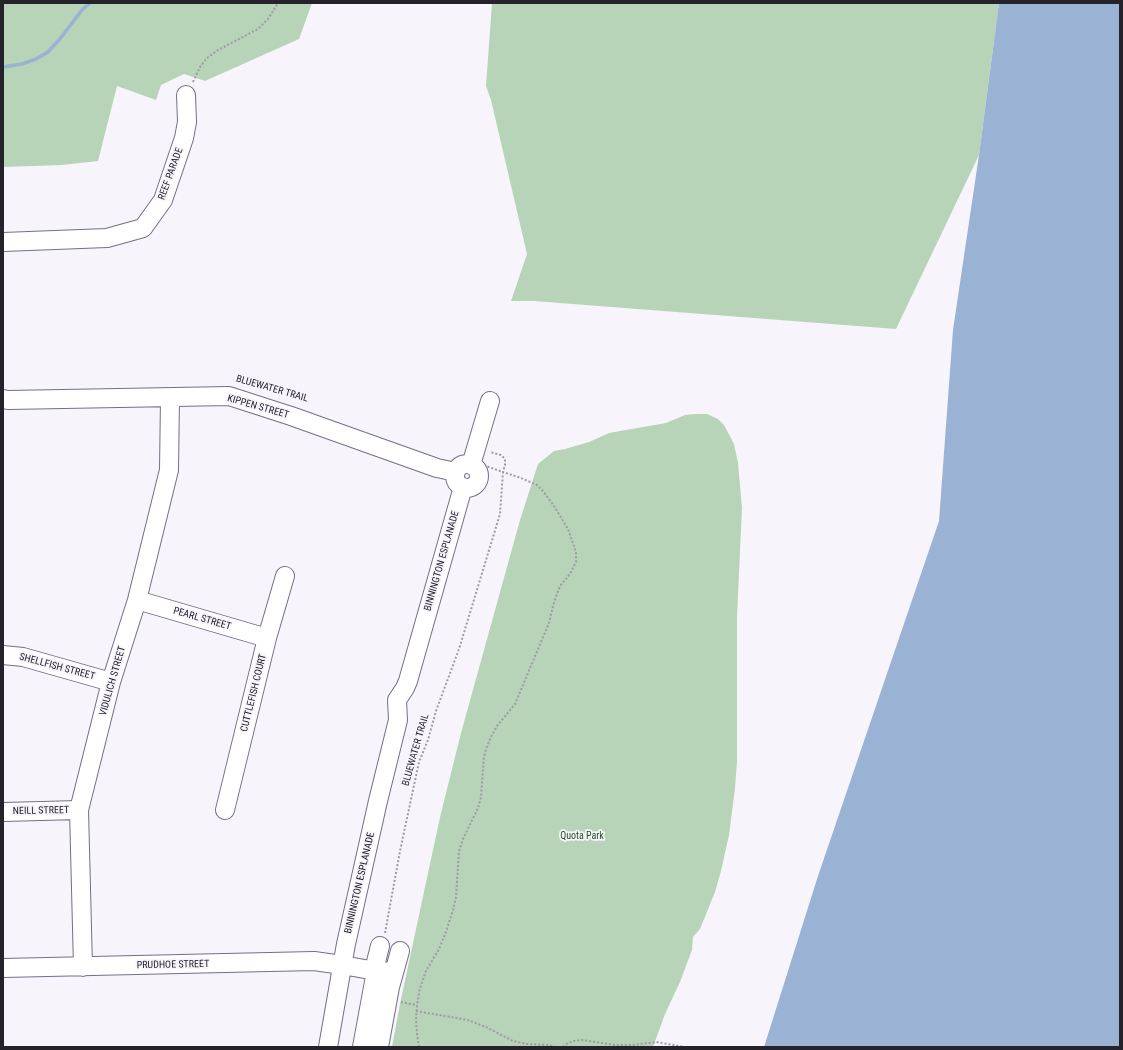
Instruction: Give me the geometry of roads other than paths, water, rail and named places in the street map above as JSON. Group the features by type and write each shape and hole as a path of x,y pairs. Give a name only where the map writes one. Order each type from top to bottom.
{"street":[{"name":"REEF PARADE","path":"3,242 108,238 143,228 163,200 184,138 187,127 186,94"},
{"name":"KIPPEN STREET","path":"3,399 170,398 229,396 291,416 437,468 467,467"},
{"name":"VIDULICH STREET","path":"83,967 79,810 111,682 137,600 169,470 170,398"},
{"name":"BINNINGTON ESPLANADE","path":"328,1047 342,964 398,720 409,703 408,682 467,467 490,401"},
{"name":"CUTTLEFISH COURT","path":"225,810 267,638 285,576"},
{"name":"PEARL STREET","path":"137,600 267,638"},
{"name":"SHELLFISH STREET","path":"3,655 23,657 111,682"},
{"name":"NEILL STREET","path":"3,812 79,810"},
{"path":"362,1047 375,971 390,945 394,972 379,1047"},
{"name":"PRUDHOE STREET","path":"3,968 314,961 342,964 375,971 394,972"}],"water":[{"path":"999,3 1120,3 1120,1047 764,1047 818,876 939,521 953,330 979,155"}],"waterway":[{"path":"3,67 22,64 36,59 48,52 82,10 90,3"}],"park label":[{"name":"Quota Park","path":"582,836"}]}
